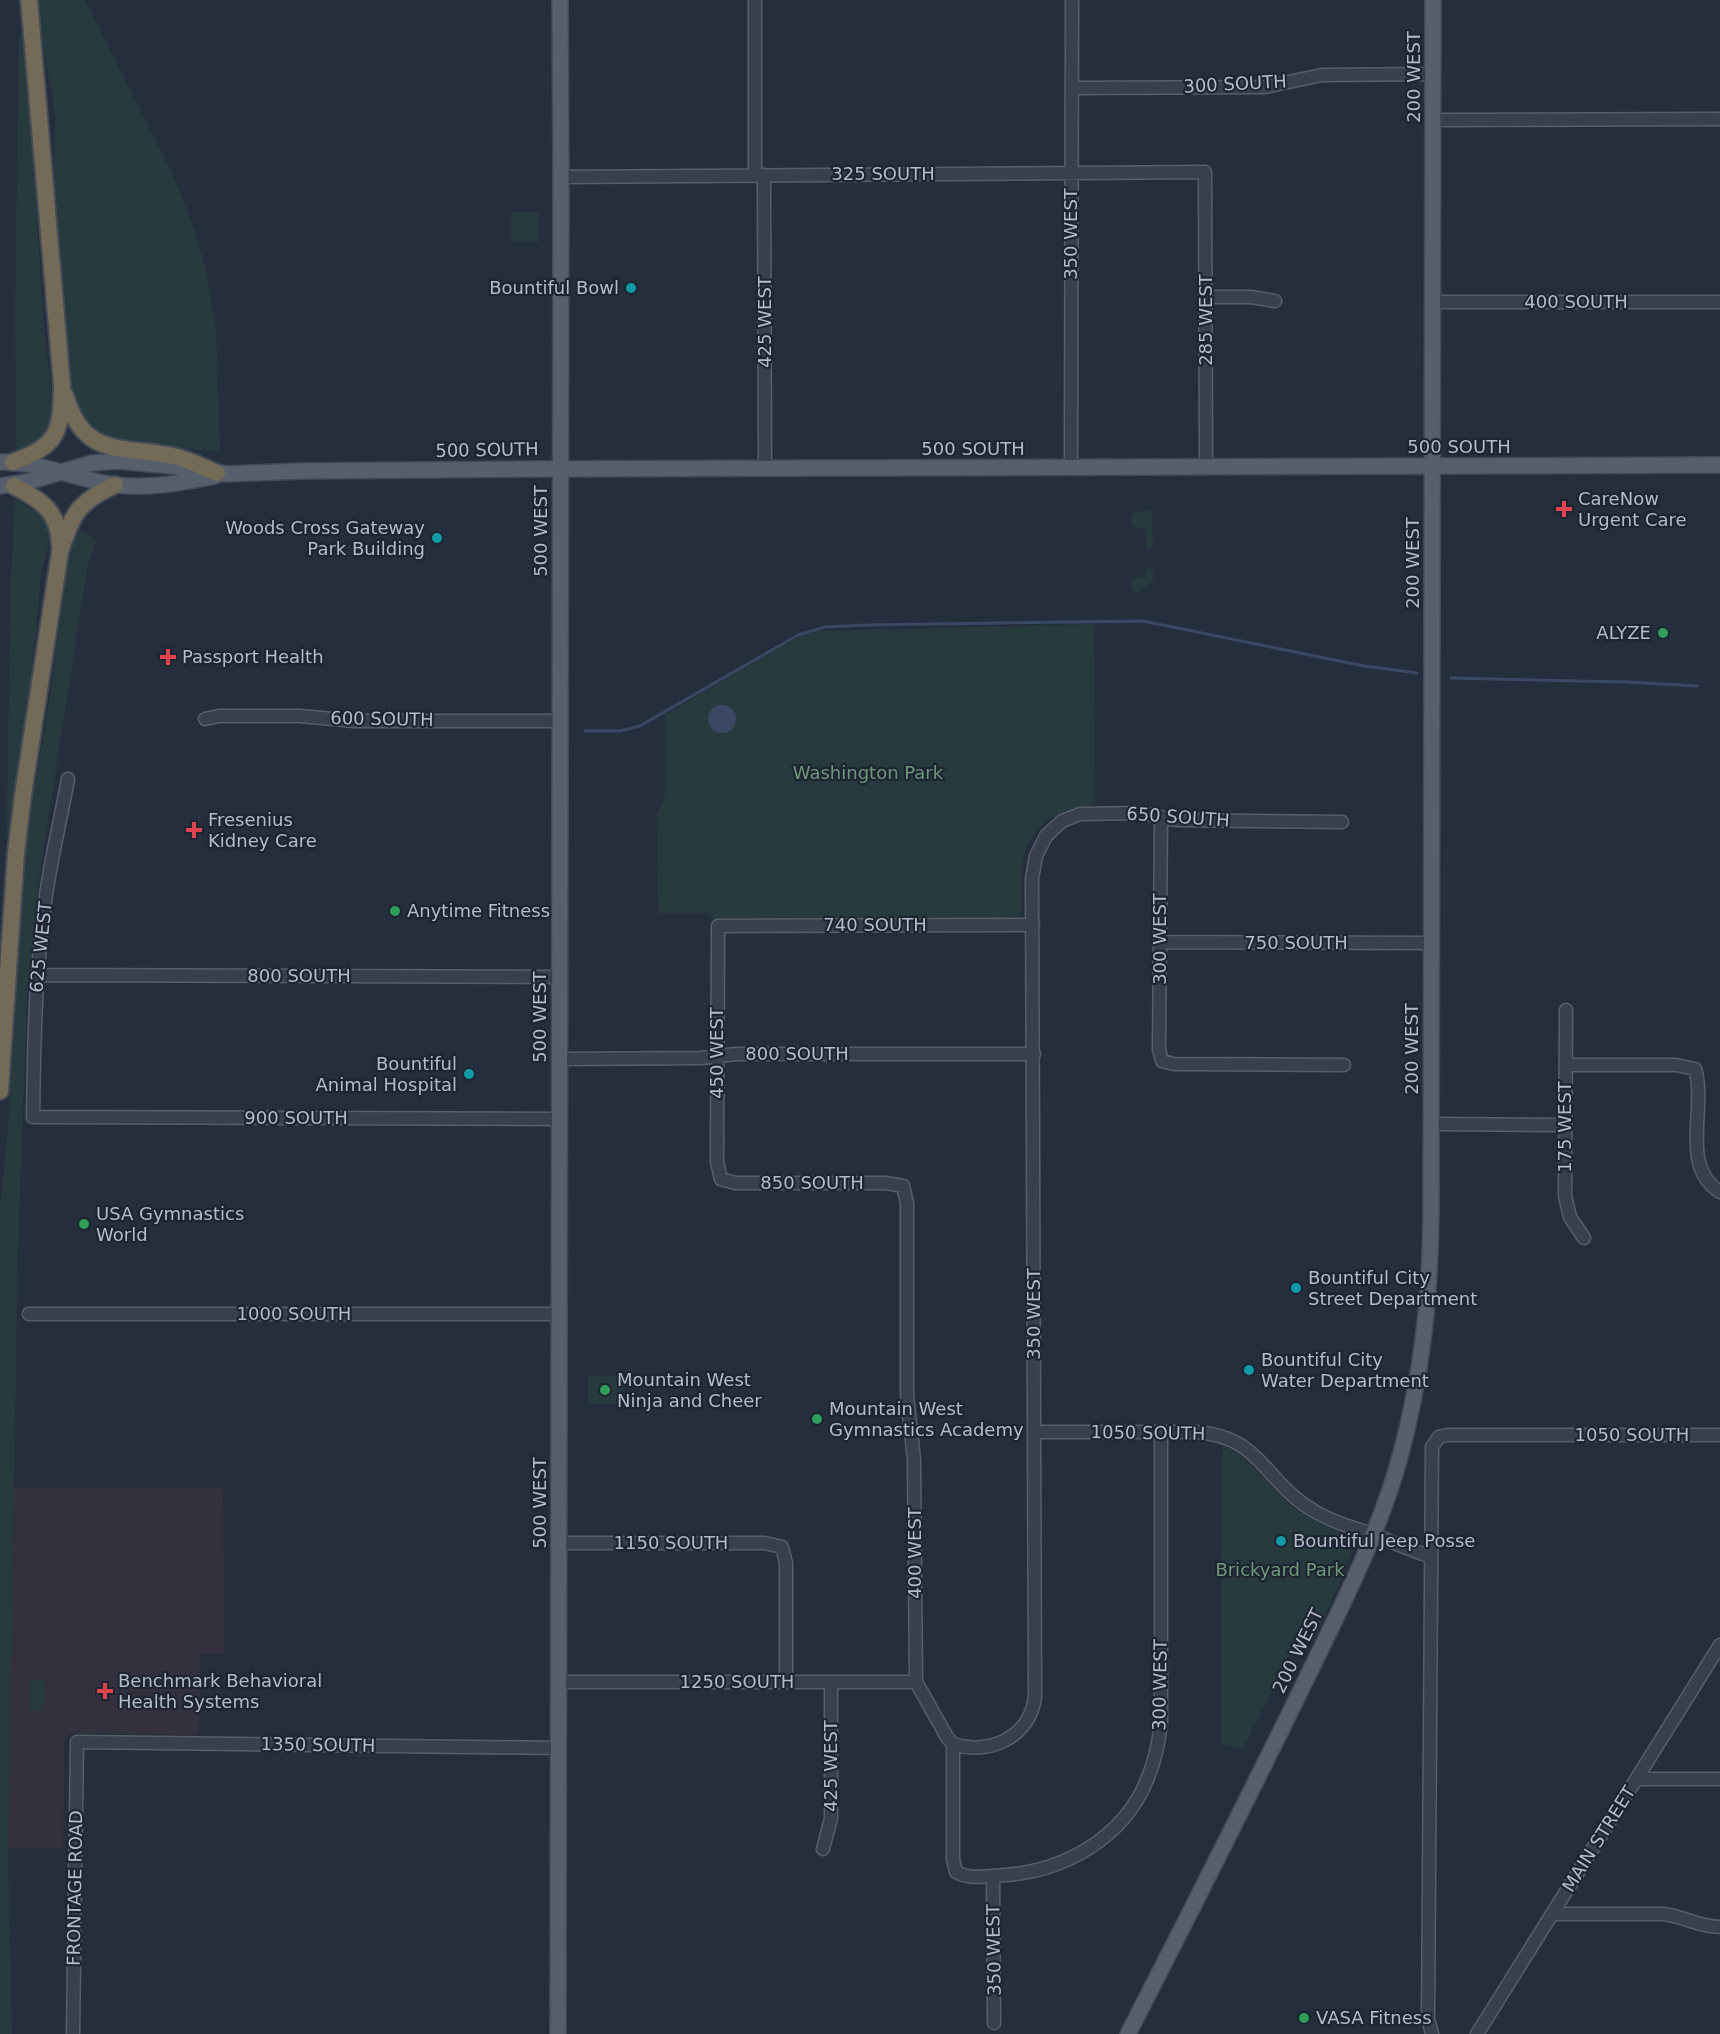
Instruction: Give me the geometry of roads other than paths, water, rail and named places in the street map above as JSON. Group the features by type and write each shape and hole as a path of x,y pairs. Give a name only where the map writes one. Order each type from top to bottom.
{"highway":[{"path":"7,462 36,453 54,438 59,424 62,385 29,0"},
{"path":"62,385 73,417 79,426 100,444 174,456 222,473"},
{"path":"60,552 70,525 83,503 92,495 115,485"},
{"path":"0,1091 16,853 60,552 59,529 53,514 40,501 7,486"}],"main road":[{"name":"500 WEST","path":"558,2034 560,0"},
{"name":"200 WEST","path":"1128,2034 1265,1764 1349,1590 1372,1535 1399,1459 1416,1390 1424,1345 1431,1251 1432,1124 1433,0"},
{"name":"500 SOUTH","path":"7,486 92,463 117,461 222,473 561,469 1720,465"},
{"name":"500 SOUTH","path":"7,462 28,462 115,485 175,485 222,473"}],"street":[{"name":"425 WEST","path":"755,0 765,469"},
{"name":"350 WEST","path":"1071,468 1072,0"},
{"name":"300 SOUTH","path":"1072,88 1258,87 1280,85 1322,75 1433,74"},
{"path":"1433,120 1720,119"},
{"name":"325 SOUTH","path":"561,177 1205,172"},
{"name":"285 WEST","path":"1205,172 1206,468"},
{"path":"1206,297 1251,297 1275,302"},
{"name":"400 SOUTH","path":"1433,302 1720,302"},
{"name":"600 SOUTH","path":"206,719 219,716 300,716 354,722 560,721"},
{"name":"625 WEST","path":"33,1117 37,975 49,878 68,779"},
{"name":"650 SOUTH","path":"1053,828 1071,818 1088,813 1141,813 1176,820 1342,822"},
{"name":"300 WEST","path":"1161,817 1159,1049 1162,1061 1174,1064 1344,1065"},
{"name":"350 WEST","path":"953,1744 966,1748 980,1748 1004,1741 1023,1727 1034,1706 1033,867 1040,845 1053,828"},
{"name":"740 SOUTH","path":"718,926 1033,925"},
{"name":"450 WEST","path":"718,926 717,1162 721,1179"},
{"name":"750 SOUTH","path":"1160,942 1432,943"},
{"name":"800 SOUTH","path":"37,975 560,977"},
{"name":"175 WEST","path":"1566,1010 1566,1206 1575,1228 1584,1238"},
{"name":"800 SOUTH","path":"560,1059 701,1058 736,1054 1034,1054"},
{"path":"1566,1065 1676,1065 1695,1069 1698,1088 1698,1155 1703,1175 1716,1189"},
{"name":"900 SOUTH","path":"33,1117 560,1119"},
{"path":"1432,1124 1565,1125"},
{"name":"850 SOUTH","path":"721,1179 735,1183 886,1183 903,1186"},
{"name":"400 WEST","path":"903,1186 907,1203 908,1404 915,1460 916,1682 953,1744"},
{"name":"1000 SOUTH","path":"29,1314 559,1314"},
{"name":"1050 SOUTH","path":"1034,1432 1206,1433 1234,1441 1249,1450 1287,1491 1304,1505 1325,1517 1431,1557 1431,1456 1432,1447 1442,1436 1455,1434 1720,1435"},
{"name":"300 WEST","path":"993,1876 1046,1869 1090,1848 1124,1817 1147,1782 1154,1763 1161,1722 1161,1432"},
{"name":"1150 SOUTH","path":"559,1544 765,1543 782,1547 786,1563 786,1682"},
{"path":"1431,1557 1428,2019 1432,2034"},
{"name":"MAIN STREET","path":"1478,2034 1718,1650"},
{"name":"1250 SOUTH","path":"559,1682 916,1682"},
{"name":"425 WEST","path":"823,1849 831,1818 831,1682"},
{"name":"1350 SOUTH","path":"77,1742 559,1748"},
{"name":"FRONTAGE ROAD","path":"73,2034 77,1742"},
{"path":"953,1744 956,1872 971,1876 993,1876"},
{"path":"1636,1779 1720,1779"},
{"name":"350 WEST","path":"993,1876 994,2023"},
{"path":"1552,1914 1663,1914 1676,1916 1700,1926 1720,1927"}],"water":[{"path":"722,705 732,709 736,719 732,729 722,733 712,729 708,719 712,709"}],"waterway":[{"path":"585,731 620,731 640,726 798,635 825,627 1143,621 1364,666 1417,673"},
{"path":"1451,678 1697,686"}],"place":[{"name":"Bountiful Bowl","path":"631,288"},
{"name":"CareNow Urgent Care","path":"1564,509"},
{"name":"Woods Cross Gateway Park Building","path":"437,538"},
{"name":"ALYZE","path":"1663,633"},
{"name":"Passport Health","path":"168,657"},
{"name":"Fresenius Kidney Care","path":"194,830"},
{"name":"Anytime Fitness","path":"395,911"},
{"name":"Bountiful Animal Hospital","path":"469,1074"},
{"name":"USA Gymnastics World","path":"84,1224"},
{"name":"Bountiful City Street Department","path":"1296,1288"},
{"name":"Bountiful City Water Department","path":"1249,1370"},
{"name":"Mountain West Ninja and Cheer","path":"605,1390"},
{"name":"Mountain West Gymnastics Academy","path":"817,1419"},
{"name":"Bountiful Jeep Posse","path":"1281,1541"},
{"name":"Benchmark Behavioral Health Systems","path":"105,1691"},
{"name":"VASA Fitness","path":"1304,2018"}],"park label":[{"name":"Washington Park","path":"868,773"},
{"name":"Brickyard Park","path":"1280,1570"}]}
